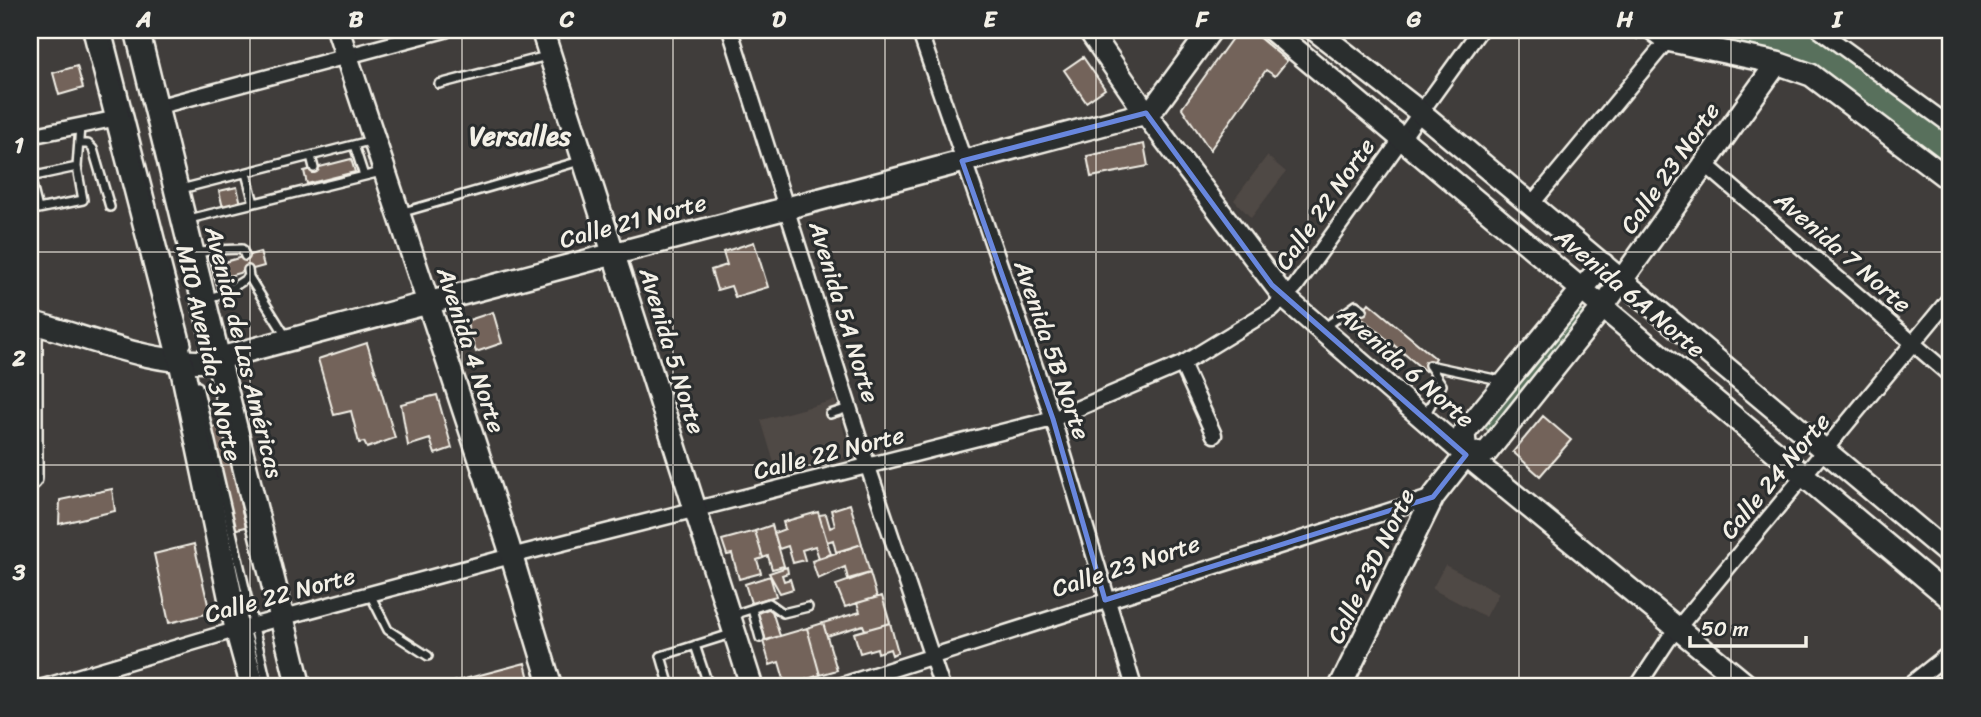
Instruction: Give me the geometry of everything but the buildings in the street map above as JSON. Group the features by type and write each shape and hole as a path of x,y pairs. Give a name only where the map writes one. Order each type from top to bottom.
{"main road":[{"name":"Avenida de Las Américas","path":"94,30 118,118 198,365 274,620 299,687"},
{"name":"Avenida de Las Américas","path":"137,30 151,109 185,220 203,252 215,296 198,365 245,627 253,687"},
{"path":"30,332 30,478"}],"street":[{"name":"Avenida 4 Norte","path":"338,30 364,143 374,174 398,214 511,556 551,687"},
{"path":"151,109 445,30"},
{"name":"Avenida 5 Norte","path":"542,30 693,510 752,687"},
{"name":"Avenida 5A Norte","path":"730,30 868,467 943,687"},
{"name":"Avenida 5B Norte","path":"919,30 1053,419 1105,600 1134,687"},
{"name":"Avenida 6 Norte","path":"1089,30 1146,113 1284,298 1466,454 1749,687"},
{"path":"1146,113 1156,105 1211,30"},
{"name":"Avenida 6A Norte","path":"1272,30 1402,135 1951,599"},
{"name":"Avenida 6A Norte","path":"1315,30 1420,112 1951,556"},
{"name":"Calle 22 Norte","path":"43,687 245,627 511,556 1053,419 1182,364 1284,298 1480,30"},
{"path":"1819,30 1951,126"},
{"path":"1530,206 1663,38 1777,63 1811,75 1951,181"},
{"name":"Calle 23 Norte","path":"1466,454 1487,452 1604,306 1777,63"},
{"name":"Calle 21 Norte","path":"30,322 198,365 613,252 1146,113"},
{"path":"30,136 118,118"},
{"name":"Avenida 7 Norte","path":"1705,164 1951,376"},
{"path":"1466,454 1464,433 1603,264"},
{"name":"Calle 24 Norte","path":"1637,687 1677,628 1951,297"},
{"path":"1182,364 1214,435"},
{"name":"Calle 23D Norte","path":"1340,687 1433,497 1466,454"},
{"name":"Calle 23 Norte","path":"836,687 1433,497"},
{"path":"1907,687 1951,652"}],"lane":[{"name":"MIO Avenida 3 Norte","path":"107,30 185,329 243,499"},
{"path":"439,84 550,55"},
{"name":"MIO Avenida 3 Norte","path":"151,109 198,365"},
{"path":"77,167 30,177 38,209 83,200 77,167 80,125"},
{"path":"177,190 364,143"},
{"path":"79,144 89,144 93,149 110,207"},
{"path":"311,156 314,168"},
{"path":"398,214 584,160"},
{"path":"246,173 254,203"},
{"path":"185,220 318,184 374,174"},
{"path":"223,178 226,189"},
{"path":"203,252 242,249 245,256"},
{"path":"215,296 249,274 288,339"},
{"path":"1322,329 1356,305 1363,310"},
{"path":"1423,418 1442,385 1429,365 1506,382"},
{"path":"830,414 850,408"},
{"path":"370,594 388,630 428,656"},
{"path":"670,687 661,656 695,645 732,625 752,609 769,603 783,613 808,607"},
{"path":"752,609 760,638"},
{"path":"245,627 268,687"},
{"path":"695,645 709,687"}],"path":[{"path":"1625,30 1663,38"}],"highlighted area":[{"path":"1146,113 1272,285 1466,455 1433,497 1105,600 1053,419 962,161"}],"shaded area":[{"path":"1267,156 1286,172 1251,218 1234,200"},
{"path":"835,400 851,456 778,476 761,420"},
{"path":"1445,565 1499,593 1486,617 1432,589"}],"green space":[{"path":"1654,30 1819,30 1951,126 1951,181 1811,75"},
{"path":"1576,306 1586,313 1490,432 1482,425"}],"district":[{"name":"Versalles","path":"520,136"}]}
